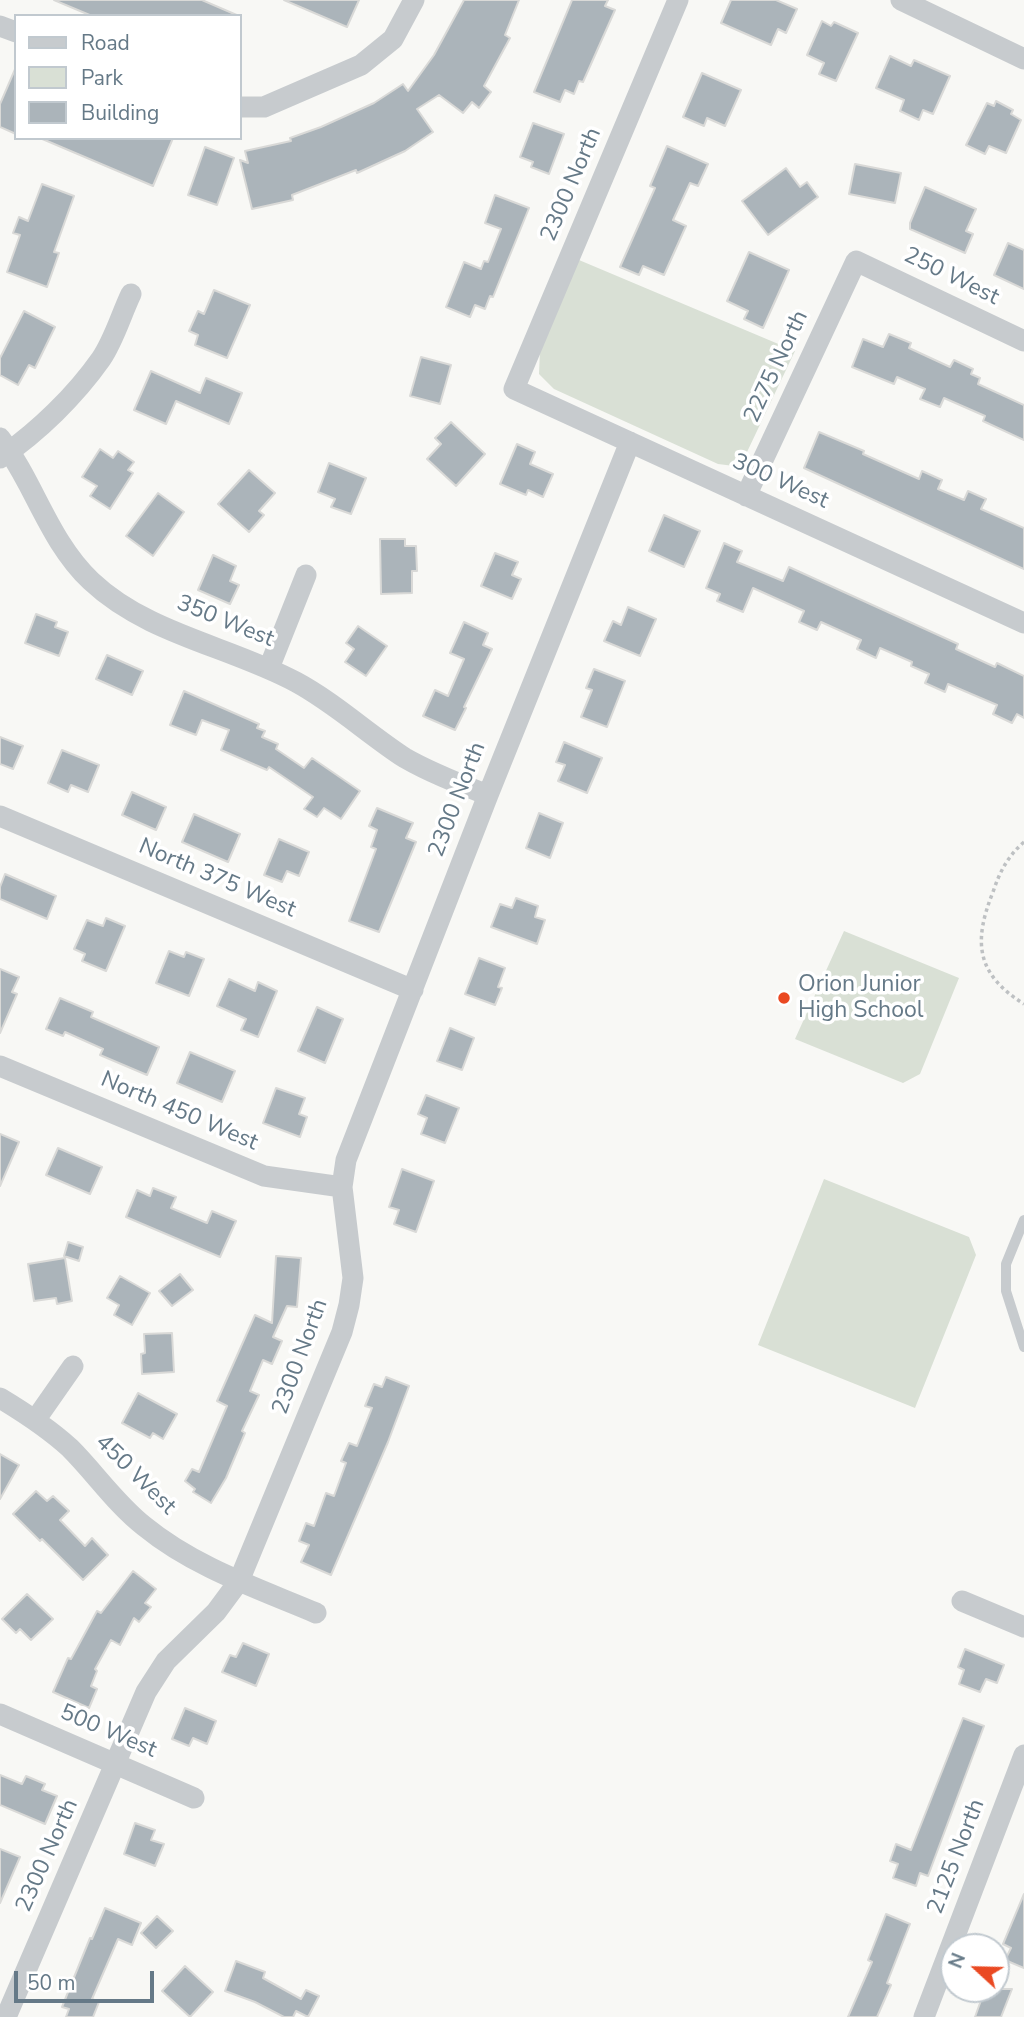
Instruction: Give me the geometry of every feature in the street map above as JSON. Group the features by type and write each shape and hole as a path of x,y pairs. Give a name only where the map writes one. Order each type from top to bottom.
{"street":[{"path":"242,107 264,107 361,65 393,39 414,0"},
{"name":"2300 North","path":"514,389 678,0"},
{"path":"901,0 1024,60"},
{"name":"250 West","path":"856,261 1024,341"},
{"name":"2275 North","path":"746,496 856,261"},
{"path":"3,449 29,438 77,388 102,357 131,294"},
{"name":"300 West","path":"514,389 1024,623"},
{"name":"2300 North","path":"6,2017 146,1692 166,1661 216,1612 239,1581 342,1332 353,1278 342,1187 346,1160 488,795 630,442"},
{"name":"350 West","path":"3,449 28,480 51,530 71,561 109,598 149,620 269,668 298,683 406,758 488,795"},
{"path":"269,668 306,575"},
{"name":"North 375 West","path":"0,816 413,990"},
{"name":"North 450 West","path":"0,1066 264,1176 342,1187"},
{"path":"36,1419 73,1366"},
{"name":"450 West","path":"0,1398 36,1419 69,1448 142,1525 177,1550 239,1581 316,1613"},
{"path":"962,1601 1024,1627"},
{"name":"500 West","path":"0,1714 194,1798"},
{"name":"2125 North","path":"924,2017 1024,1755"}],"lane":[{"path":"1024,1220 1006,1264 1006,1291 1024,1347"}],"path":[{"path":"1024,842 1011,854 1001,870 985,912 981,944 985,963 993,979 1005,992 1024,1004"}],"green space":[{"path":"579,260 795,351 747,452 734,466 718,464 554,389 539,374 540,350"},
{"path":"844,931 959,978 920,1074 903,1083 795,1039"},
{"path":"824,1179 969,1237 976,1255 915,1408 758,1345"}],"building":[{"path":"54,0 202,0 234,14 87,14"},
{"path":"284,0 359,0 347,27"},
{"path":"464,0 519,0 505,35 510,38 484,86 491,92 479,108 472,102 463,113 439,95 417,109 433,132 405,151 357,173 356,170 292,195 293,200 252,209 240,160 248,163 245,151 291,141 290,138 374,103 403,84 408,91 434,55"},
{"path":"572,0 608,0 605,6 615,10 583,82 579,81 574,94 565,90 560,102 534,92"},
{"path":"731,0 776,0 797,9 786,33 778,29 771,45 721,23"},
{"path":"822,21 831,26 834,22 858,33 836,81 819,74 824,63 807,55"},
{"path":"890,56 911,66 914,60 950,76 933,114 923,110 919,120 900,111 904,100 876,88"},
{"path":"14,72 14,133 0,127 0,104"},
{"path":"702,73 741,90 725,126 707,118 704,126 683,117"},
{"path":"996,101 1013,110 1011,114 1021,120 1006,153 989,146 985,154 966,145 987,103 994,106"},
{"path":"533,123 564,134 549,174 531,167 533,162 520,157"},
{"path":"45,140 172,140 153,186"},
{"path":"667,146 708,164 698,186 690,183 673,220 686,226 664,275 643,266 639,275 620,267 655,188 650,186"},
{"path":"205,147 234,158 217,205 188,195"},
{"path":"855,164 901,173 895,203 849,194"},
{"path":"786,168 800,187 807,182 818,197 768,235 742,201"},
{"path":"42,184 74,196 54,252 59,253 47,287 7,272 20,235 13,233 19,217 28,221"},
{"path":"925,187 976,209 966,231 973,234 965,253 910,229"},
{"path":"495,195 529,208 493,297 490,296 485,309 475,305 470,317 446,307 464,262 481,269 484,261 488,262 501,229 485,223"},
{"path":"1008,243 1024,250 1024,289 994,275"},
{"path":"749,252 789,270 763,328 744,319 748,311 727,301"},
{"path":"214,290 250,305 227,358 195,345 198,335 189,331 198,311 204,314"},
{"path":"24,311 55,327 35,368 29,365 18,385 0,375 0,358"},
{"path":"889,334 911,343 909,348 950,367 954,360 973,369 971,374 980,378 978,384 1024,405 1024,440 983,421 985,416 944,398 940,407 920,399 925,389 897,377 894,384 852,367 863,339 883,347"},
{"path":"421,357 451,365 440,404 410,396"},
{"path":"151,371 200,393 206,378 242,393 229,424 176,401 166,424 134,410"},
{"path":"451,422 485,454 456,486 427,459 441,444 435,438"},
{"path":"819,432 919,479 922,471 942,480 938,489 964,500 968,491 986,499 981,509 1024,528 1024,569 804,468"},
{"path":"517,444 535,452 530,464 553,474 543,497 528,490 526,495 500,484"},
{"path":"100,449 113,458 118,451 134,462 128,470 133,473 110,509 90,496 97,486 82,477"},
{"path":"329,463 366,478 351,514 331,507 335,499 318,492"},
{"path":"249,470 275,493 259,511 264,515 249,532 218,504"},
{"path":"158,493 184,512 153,556 126,536"},
{"path":"664,515 700,531 684,567 649,551"},
{"path":"380,539 405,539 405,546 416,546 417,571 412,571 412,593 381,594"},
{"path":"724,543 742,551 737,562 783,581 789,567 958,644 956,649 995,667 997,663 1024,676 1024,718 1017,714 1012,723 993,714 997,705 948,684 945,692 925,683 929,674 911,666 912,662 880,648 876,658 857,649 861,640 821,622 817,630 799,622 804,611 753,588 743,612 717,601 720,594 706,588"},
{"path":"495,553 518,562 512,575 521,579 512,599 481,586"},
{"path":"213,555 236,566 230,581 239,585 230,604 198,590"},
{"path":"628,607 656,619 640,656 604,641 613,621 621,625"},
{"path":"36,614 57,622 55,627 68,632 59,656 25,643"},
{"path":"464,622 488,633 483,645 492,649 455,730 423,716 435,690 448,696 464,659 450,653"},
{"path":"358,626 387,646 366,676 345,662 354,649 346,643"},
{"path":"107,655 143,671 132,695 96,679"},
{"path":"594,669 625,681 607,727 581,717 592,690 586,688"},
{"path":"184,691 259,724 257,728 265,731 262,737 278,744 276,749 304,768 312,758 360,791 341,819 324,808 317,817 304,809 313,797 269,767 267,770 221,750 229,730 202,720 196,735 170,725"},
{"path":"0,737 23,746 13,769 0,764"},
{"path":"564,742 602,758 587,793 558,781 565,765 556,762"},
{"path":"62,750 99,765 88,792 71,785 68,792 48,783"},
{"path":"132,792 166,807 156,830 122,815"},
{"path":"377,808 413,823 406,838 416,842 379,932 349,921 376,849 371,847 377,830 369,826"},
{"path":"539,813 563,823 550,858 526,848"},
{"path":"194,814 240,834 228,862 182,842"},
{"path":"279,839 309,852 299,876 287,871 282,882 264,875"},
{"path":"5,874 56,896 47,919 0,899 0,887"},
{"path":"516,898 538,906 535,917 545,920 537,944 491,927 500,904 512,908"},
{"path":"106,918 125,926 106,971 82,961 85,954 74,949 87,920 103,926"},
{"path":"169,951 184,957 186,952 204,959 189,996 156,983"},
{"path":"479,958 505,968 498,987 502,988 495,1005 465,994"},
{"path":"0,969 19,977 12,992 17,994 0,1033"},
{"path":"229,979 255,991 258,982 277,991 258,1037 241,1030 246,1019 217,1006"},
{"path":"60,998 93,1012 91,1017 159,1047 147,1075 100,1055 103,1049 65,1032 63,1036 46,1029"},
{"path":"317,1007 343,1019 325,1063 298,1051"},
{"path":"450,1028 474,1038 462,1070 437,1061"},
{"path":"190,1052 235,1071 222,1102 177,1083"},
{"path":"276,1088 305,1098 299,1114 307,1117 300,1137 263,1123"},
{"path":"426,1095 459,1108 445,1143 421,1134 427,1118 418,1114"},
{"path":"0,1134 19,1142 0,1186"},
{"path":"58,1148 102,1167 90,1194 46,1175"},
{"path":"402,1169 434,1181 416,1232 394,1224 399,1210 389,1207"},
{"path":"153,1188 176,1197 171,1208 207,1223 212,1211 236,1221 220,1257 126,1217 137,1190 150,1196"},
{"path":"68,1242 83,1247 79,1261 64,1256"},
{"path":"276,1256 301,1258 297,1307 287,1306 273,1337 282,1341 272,1364 263,1360 250,1391 259,1395 242,1431 245,1433 226,1478 211,1503 193,1492 195,1489 185,1481 192,1469 199,1472 227,1406 217,1401 255,1315 272,1323"},
{"path":"65,1258 72,1301 57,1304 56,1298 34,1301 28,1264"},
{"path":"180,1274 193,1290 172,1306 159,1291"},
{"path":"120,1276 150,1293 132,1325 114,1315 119,1305 107,1298"},
{"path":"172,1333 174,1372 142,1374 144,1334"},
{"path":"386,1377 409,1386 331,1575 301,1562 309,1545 299,1541 306,1523 314,1526 326,1493 334,1496 346,1463 341,1461 349,1443 357,1446 372,1408 365,1406 374,1384 382,1387"},
{"path":"138,1393 177,1414 163,1439 153,1433 150,1438 122,1423"},
{"path":"0,1454 19,1465 0,1499"},
{"path":"36,1491 47,1501 53,1496 69,1511 60,1520 85,1546 92,1538 108,1555 83,1580 13,1514"},
{"path":"133,1571 156,1589 145,1603 151,1607 139,1622 134,1618 120,1645 111,1640 95,1669 97,1671 91,1686 97,1689 89,1708 53,1692 68,1658 71,1659 97,1611 101,1613"},
{"path":"27,1594 53,1619 31,1640 20,1629 16,1633 2,1619"},
{"path":"243,1643 269,1654 256,1686 222,1672 230,1655 236,1657"},
{"path":"965,1649 1004,1665 997,1683 986,1679 980,1692 959,1684 964,1670 958,1667"},
{"path":"185,1708 216,1721 207,1744 193,1738 189,1746 172,1739"},
{"path":"963,1718 984,1726 928,1876 920,1873 916,1886 893,1878 898,1864 890,1861 896,1844 911,1850"},
{"path":"0,1775 22,1784 26,1776 45,1784 42,1790 57,1796 45,1824 0,1805"},
{"path":"135,1823 155,1830 151,1840 164,1844 155,1866 124,1854"},
{"path":"0,1849 20,1857 0,1903"},
{"path":"1024,1894 1024,1968 1010,1962 1010,1933 1008,1933"},
{"path":"105,1908 141,1923 132,1945 118,1939 92,1999 99,2002 93,2017 66,2017 69,2009 62,2007"},
{"path":"886,1914 910,1924 887,1983 891,1985 877,2017 848,2017 872,1962 868,1960"},
{"path":"157,1916 173,1931 156,1948 141,1933"},
{"path":"236,1961 265,1972 263,1978 301,1999 306,1990 319,1996 308,2017 296,2011 293,2017 284,2017 225,1991"},
{"path":"185,1966 213,1992 190,2017 162,1991"},
{"path":"980,2003 1006,2003 1001,2017 975,2017"}],"place":[{"name":"Orion Junior High School","path":"784,998"}]}
